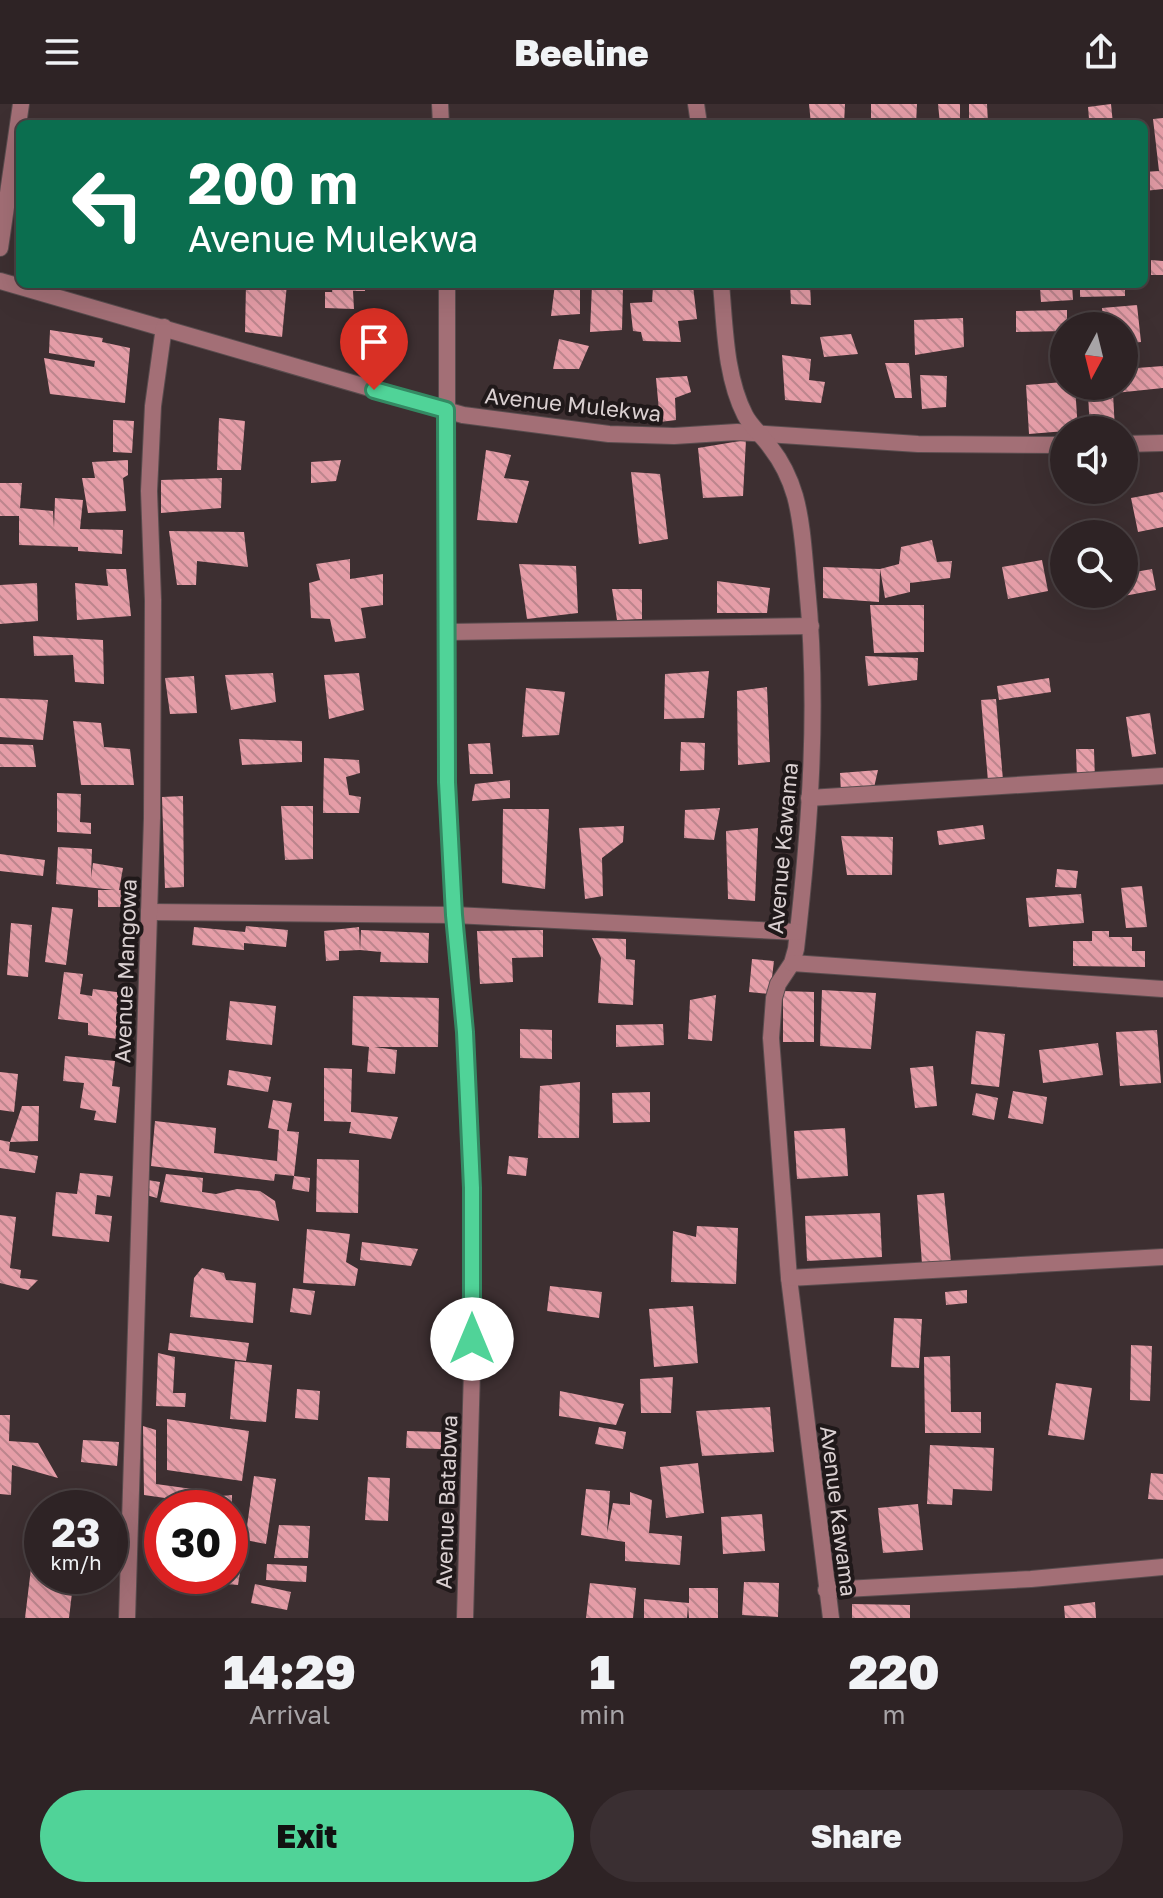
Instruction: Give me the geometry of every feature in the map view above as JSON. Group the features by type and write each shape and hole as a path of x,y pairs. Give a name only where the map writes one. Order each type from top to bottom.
{"street":[{"path":"0,248 5,186 16,130"},
{"name":"Avenue Mulekwa","path":"25,288 446,410 512,423 609,434 674,436 723,432 933,444 1050,445"},
{"name":"Avenue Batabwa","path":"447,288 447,782 454,915 465,1032 472,1188 472,1370 465,1618"},
{"name":"Avenue Kawama","path":"721,288 731,374 745,416 786,471 795,497 811,626 813,695 809,798 797,932 792,963 778,984 774,998 771,1038 789,1278 831,1618"},
{"name":"Avenue Mangowa","path":"127,1618 149,912 153,674 149,491 153,406 164,327"},
{"path":"1138,444 1163,443"},
{"path":"449,632 811,626"},
{"path":"809,798 1163,776"},
{"path":"149,912 454,915 797,932"},
{"path":"792,963 1163,989"},
{"path":"789,1278 1163,1257"},
{"path":"826,1590 1031,1579 1163,1567"}],"building":[{"path":"809,104 845,104 844,120 811,120"},
{"path":"871,104 917,104 916,120 871,120"},
{"path":"938,104 960,104 960,120 940,120"},
{"path":"969,104 987,104 988,120 969,120"},
{"path":"1111,104 1113,120 1079,120 1089,119 1088,107"},
{"path":"1163,118 1163,189 1148,191 1148,172 1159,171 1153,119"},
{"path":"1151,260 1163,261 1163,275 1151,275"},
{"path":"246,288 287,288 282,337 245,332"},
{"path":"332,288 365,288 365,291 353,291 354,309 325,308 325,292 332,292"},
{"path":"554,288 580,288 580,314 551,316"},
{"path":"592,288 623,288 622,330 590,332"},
{"path":"653,288 693,288 697,319 678,321 681,342 643,341 641,332 633,331 630,303 652,302"},
{"path":"790,288 810,288 811,305 791,304"},
{"path":"1040,288 1072,288 1073,300 1041,302"},
{"path":"1080,288 1125,288 1125,296 1080,297"},
{"path":"1137,305 1138,312 1102,312 1102,308"},
{"path":"1016,311 1067,312 1050,312 1050,331 1016,332"},
{"path":"1138,314 1141,342 1138,342"},
{"path":"963,318 964,347 915,355 914,320"},
{"path":"50,330 103,338 102,342 130,348 125,403 50,394 44,358 94,367 95,361 49,353"},
{"path":"851,334 858,354 824,357 820,337"},
{"path":"559,339 589,346 579,369 553,369"},
{"path":"782,355 811,359 809,380 825,382 821,403 785,400"},
{"path":"885,363 909,363 912,398 895,398"},
{"path":"1163,366 1163,388 1138,391 1138,368"},
{"path":"920,375 947,376 946,407 922,409"},
{"path":"687,376 691,392 675,398 676,420 660,422 656,378"},
{"path":"1050,383 1050,400 1076,400 1077,416 1050,416 1050,432 1029,434 1026,385"},
{"path":"1088,400 1113,400 1114,416 1089,416"},
{"path":"219,418 245,421 241,470 217,470"},
{"path":"113,420 134,421 132,453 113,452"},
{"path":"746,440 743,496 703,498 698,448"},
{"path":"486,450 511,455 504,478 529,481 517,523 477,520"},
{"path":"128,460 128,475 123,478 126,511 88,513 82,478 95,478 92,462"},
{"path":"341,460 336,481 311,483 311,462"},
{"path":"631,472 660,474 668,539 639,544"},
{"path":"222,478 221,508 161,513 161,480"},
{"path":"0,483 22,483 20,508 53,511 54,528 55,498 83,500 80,529 123,530 122,554 78,551 78,547 19,545 19,516 0,516"},
{"path":"1163,492 1163,527 1138,532 1138,520 1132,504 1138,504 1138,497"},
{"path":"169,531 244,532 248,567 197,561 196,585 177,585"},
{"path":"932,540 937,562 952,561 950,578 910,583 910,592 885,598 880,569 899,564 901,547"},
{"path":"350,559 350,579 383,574 383,605 361,608 366,638 335,642 330,619 311,618 309,583 320,580 316,564"},
{"path":"1042,560 1048,591 1008,599 1002,567"},
{"path":"519,564 576,566 578,613 527,619"},
{"path":"823,567 880,569 879,602 823,598"},
{"path":"106,569 126,569 131,616 77,620 75,583 108,586"},
{"path":"1152,569 1156,590 1138,593 1138,572"},
{"path":"717,581 770,588 767,613 717,613"},
{"path":"37,583 38,621 0,624 0,585"},
{"path":"612,589 642,589 642,619 617,620"},
{"path":"870,605 924,605 924,652 874,653"},
{"path":"33,636 103,640 104,684 75,682 73,655 34,656"},
{"path":"865,656 918,658 917,680 868,686"},
{"path":"709,671 704,718 664,719 665,674"},
{"path":"273,673 276,702 231,710 225,675"},
{"path":"359,673 364,710 329,719 324,675"},
{"path":"194,676 197,713 170,714 165,678"},
{"path":"1049,678 1051,692 999,700 997,686"},
{"path":"767,687 770,762 738,765 737,691"},
{"path":"526,688 565,692 559,735 522,737"},
{"path":"0,698 48,700 43,740 0,737"},
{"path":"996,699 1003,780 988,781 981,700"},
{"path":"1150,713 1156,754 1132,757 1126,717"},
{"path":"73,721 101,723 104,747 130,749 134,785 81,785"},
{"path":"239,739 302,741 302,762 242,765"},
{"path":"681,742 705,743 704,770 680,771"},
{"path":"490,743 493,774 470,774 468,744"},
{"path":"0,744 33,745 36,767 0,767"},
{"path":"1076,749 1094,749 1095,780 1077,780"},
{"path":"324,758 359,760 360,773 346,777 349,795 361,797 359,813 323,813"},
{"path":"878,770 873,792 841,792 840,773"},
{"path":"510,780 510,798 472,801 475,784"},
{"path":"57,793 81,794 80,822 91,823 91,834 57,832"},
{"path":"183,796 184,887 165,888 162,797"},
{"path":"281,806 313,806 313,859 285,860"},
{"path":"720,808 714,840 684,838 685,810"},
{"path":"503,809 549,809 545,889 502,883"},
{"path":"983,825 985,839 939,845 937,831"},
{"path":"624,826 623,842 602,858 603,896 585,899 579,828"},
{"path":"758,828 755,901 728,899 726,831"},
{"path":"841,836 893,837 892,875 847,875"},
{"path":"58,847 92,849 91,878 93,863 123,868 119,890 129,891 129,907 98,907 98,890 115,890 56,884"},
{"path":"0,854 45,860 43,876 0,871"},
{"path":"1057,869 1078,871 1076,888 1055,887"},
{"path":"1142,886 1147,927 1126,928 1121,888"},
{"path":"1081,894 1084,923 1029,927 1026,898"},
{"path":"52,907 73,909 66,965 45,962"},
{"path":"11,923 32,925 28,977 7,975"},
{"path":"246,926 288,930 286,947 244,943 244,950 192,945 194,927 245,932"},
{"path":"359,927 360,950 339,951 339,960 326,961 324,931"},
{"path":"361,930 429,933 428,963 380,962 381,952 360,950"},
{"path":"543,930 543,957 512,958 513,982 480,984 477,931"},
{"path":"1092,931 1109,931 1109,937 1132,937 1132,951 1145,951 1145,967 1073,966 1073,941 1092,941"},
{"path":"592,938 626,939 626,959 635,960 633,1005 598,1003 601,958"},
{"path":"752,959 774,961 770,994 749,992"},
{"path":"64,972 83,974 80,994 92,996 93,989 124,993 118,1039 88,1035 88,1023 58,1019"},
{"path":"822,990 876,993 871,1049 820,1046"},
{"path":"783,991 814,992 814,1042 783,1042"},
{"path":"716,995 712,1041 688,1039 690,1000"},
{"path":"353,996 439,998 438,1047 374,1047 397,1050 395,1074 367,1072 369,1047 352,1045"},
{"path":"230,1001 276,1006 272,1045 226,1040"},
{"path":"663,1024 664,1045 616,1047 616,1025"},
{"path":"520,1029 552,1030 552,1059 520,1058"},
{"path":"1157,1030 1161,1083 1120,1086 1116,1032"},
{"path":"976,1031 1005,1034 999,1087 971,1084"},
{"path":"1098,1043 1103,1075 1043,1083 1039,1050"},
{"path":"65,1056 115,1061 112,1086 120,1087 116,1123 94,1120 96,1111 80,1108 84,1083 63,1081"},
{"path":"933,1066 937,1106 915,1108 910,1068"},
{"path":"324,1068 352,1069 351,1112 398,1117 391,1139 349,1133 351,1122 324,1121"},
{"path":"229,1070 271,1077 268,1092 227,1085"},
{"path":"0,1072 18,1074 14,1112 0,1110"},
{"path":"580,1082 579,1138 538,1138 540,1086"},
{"path":"1013,1091 1047,1097 1043,1124 1008,1118"},
{"path":"650,1092 650,1122 613,1123 612,1093"},
{"path":"976,1093 998,1098 994,1120 972,1115"},
{"path":"273,1100 292,1103 287,1131 299,1132 294,1176 275,1174 274,1181 151,1166 155,1121 216,1128 214,1153 277,1161 279,1130 268,1128"},
{"path":"22,1106 39,1106 38,1141 10,1142"},
{"path":"845,1128 848,1176 797,1179 794,1131"},
{"path":"0,1140 10,1142 9,1151 38,1156 35,1173 0,1168"},
{"path":"509,1156 528,1158 526,1176 507,1174"},
{"path":"317,1159 359,1160 358,1213 316,1212"},
{"path":"80,1173 113,1176 110,1197 97,1195 95,1214 112,1216 109,1242 52,1236 56,1192 77,1194"},
{"path":"166,1174 203,1178 202,1192 260,1191 275,1201 279,1221 160,1202"},
{"path":"294,1176 310,1178 309,1192 292,1189"},
{"path":"148,1180 160,1182 157,1198 146,1195"},
{"path":"944,1193 951,1262 922,1264 917,1195"},
{"path":"880,1213 882,1257 807,1261 805,1216"},
{"path":"0,1215 16,1217 10,1268 21,1270 20,1278 38,1280 28,1290 0,1283"},
{"path":"697,1226 738,1228 736,1284 671,1282 673,1231 696,1237"},
{"path":"307,1229 350,1234 346,1262 358,1269 355,1286 303,1283"},
{"path":"362,1242 418,1249 411,1266 360,1260"},
{"path":"202,1268 224,1273 226,1280 256,1283 253,1323 190,1317 194,1278"},
{"path":"550,1286 602,1292 599,1318 547,1311"},
{"path":"293,1288 315,1291 311,1315 290,1312"},
{"path":"967,1290 967,1303 946,1305 945,1292"},
{"path":"693,1306 698,1363 654,1367 649,1309"},
{"path":"894,1318 922,1319 919,1368 891,1367"},
{"path":"170,1333 249,1343 246,1361 168,1350"},
{"path":"1131,1345 1152,1346 1150,1401 1130,1400"},
{"path":"158,1353 175,1357 173,1393 186,1393 185,1407 156,1406"},
{"path":"950,1356 951,1412 981,1412 981,1433 925,1433 924,1357"},
{"path":"235,1361 272,1365 266,1422 230,1419"},
{"path":"673,1377 671,1413 641,1413 640,1379"},
{"path":"1056,1383 1092,1388 1084,1440 1048,1435"},
{"path":"297,1389 320,1391 318,1420 295,1418"},
{"path":"560,1391 624,1404 616,1425 559,1416"},
{"path":"770,1407 774,1452 702,1456 696,1411"},
{"path":"0,1415 10,1415 9,1441 38,1443 58,1478 12,1465 11,1495 0,1494"},
{"path":"167,1419 249,1431 242,1481 167,1470"},
{"path":"143,1426 156,1430 156,1484 200,1490 144,1490 144,1495"},
{"path":"599,1427 626,1432 623,1449 595,1444"},
{"path":"407,1431 441,1432 441,1449 406,1448"},
{"path":"83,1440 119,1442 117,1466 81,1462"},
{"path":"930,1445 994,1448 992,1491 953,1489 952,1505 927,1504"},
{"path":"698,1463 704,1513 666,1518 660,1467"},
{"path":"1151,1473 1163,1474 1163,1500 1148,1499"},
{"path":"254,1476 276,1479 266,1544 248,1541"},
{"path":"368,1477 390,1478 388,1521 365,1520"},
{"path":"586,1489 610,1491 607,1533 613,1503 630,1505 630,1492 652,1500 649,1533 682,1536 680,1565 625,1561 625,1542 581,1535"},
{"path":"918,1504 923,1550 883,1553 878,1508"},
{"path":"762,1514 765,1551 723,1554 721,1517"},
{"path":"279,1525 310,1526 308,1558 274,1558"},
{"path":"267,1564 307,1566 306,1582 266,1580"},
{"path":"744,1582 779,1583 778,1617 742,1615"},
{"path":"590,1583 636,1588 633,1618 586,1618"},
{"path":"255,1584 291,1592 287,1610 251,1603"},
{"path":"689,1588 718,1588 718,1618 689,1618 688,1606 687,1618 644,1618 644,1599 689,1603"},
{"path":"28,1594 72,1594 69,1618 25,1618"},
{"path":"1095,1602 1096,1618 1065,1618 1064,1606"},
{"path":"852,1604 910,1605 910,1618 852,1618"}],"route":[{"path":"374,390 446,410 449,632 447,782 454,915 465,1032 472,1188 472,1339"}]}
